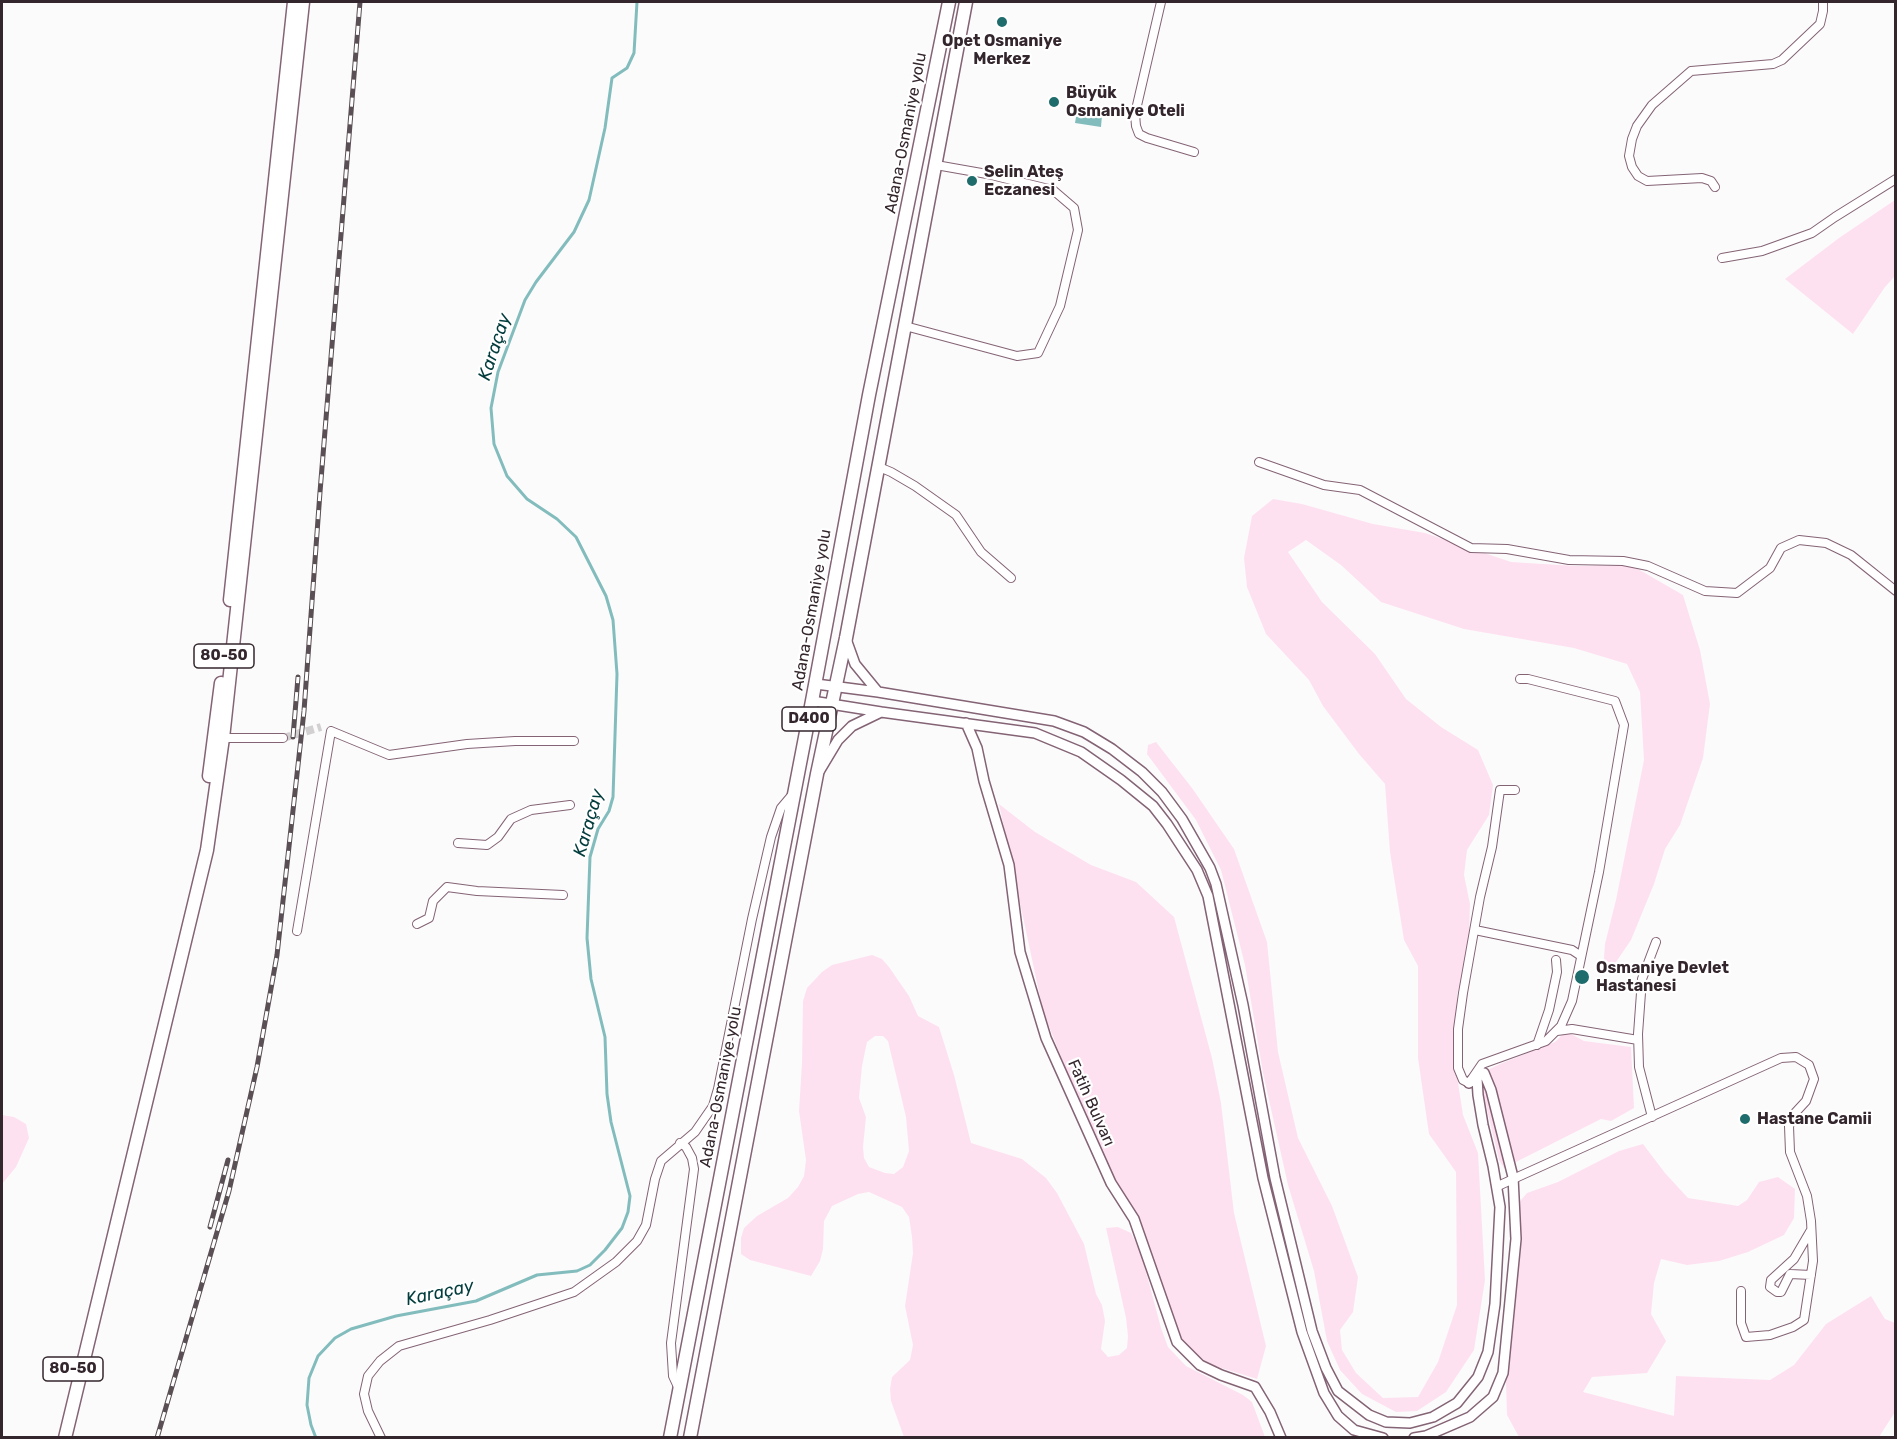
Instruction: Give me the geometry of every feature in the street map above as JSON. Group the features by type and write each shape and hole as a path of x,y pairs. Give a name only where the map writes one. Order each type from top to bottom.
{"highway":[{"name":"80-50","path":"57,1437 200,846 218,738 294,2"},
{"path":"65,1437 207,850 303,2"},
{"name":"Adana-Osmaniye yolu","path":"670,1437 813,701 868,395 949,2"},
{"name":"D400","path":"690,1437 817,774 837,686 879,468 966,2"}],"street":[{"path":"1161,2 1135,114 1136,126 1139,134 1147,138 1194,152"},
{"path":"1715,187 1711,181 1702,178 1647,181 1638,176 1629,156 1637,126 1652,105 1691,71 1773,64 1782,60 1820,24 1823,2"},
{"path":"905,326 1017,356 1038,353 1060,306 1078,230 1074,208 1053,190 987,174 936,165"},
{"path":"1722,258 1762,251 1812,233 1835,216 1896,180"},
{"path":"1259,462 1324,485 1360,490 1471,548 1507,549 1569,560 1623,561 1648,566 1705,591 1737,592 1770,568 1781,548 1799,540 1826,543 1851,555 1896,591"},
{"path":"879,468 915,486 956,515 981,552 1011,578"},
{"path":"846,638 855,664 878,692"},
{"path":"1468,1083 1482,1064 1546,1041 1562,1026 1572,1001 1599,872 1624,725 1615,701 1581,691 1520,679"},
{"path":"816,684 1054,721 1084,732 1112,749 1142,772 1162,792 1182,819 1210,868 1216,884 1243,1005 1275,1178 1312,1330 1326,1368 1338,1391 1369,1415 1386,1422 1410,1423 1433,1417 1456,1403 1478,1377 1488,1352 1495,1304 1500,1207 1483,1125 1477,1078 1468,1083"},
{"path":"813,701 1035,733 1081,752 1153,806 1167,824 1197,870 1208,896 1260,1166 1302,1332 1324,1393 1338,1416 1354,1430 1383,1437"},
{"path":"817,774 838,740 852,726 881,712"},
{"name":"Fatih Bulvarı","path":"966,723 977,748 984,782 1009,865 1020,952 1046,1038 1111,1184 1134,1219 1177,1342 1200,1365 1255,1387 1281,1437"},
{"path":"321,727 389,755 467,744 574,741"},
{"path":"297,931 331,731"},
{"path":"218,738 283,738"},
{"path":"381,1437 364,1394 368,1376 380,1361 399,1346 490,1320 574,1292 616,1262 638,1241 646,1225 661,1161 695,1132 713,1106 771,837 781,808 795,789"},
{"path":"1468,1083 1463,1080 1458,1068 1458,1029 1492,847 1500,790 1515,790"},
{"path":"458,843 487,845 498,837 511,819 531,810 570,804"},
{"path":"417,924 429,918 433,901 447,887 563,896"},
{"path":"1475,930 1572,950 1581,956"},
{"path":"1652,1117 1639,1067 1638,1040 1642,979 1656,942"},
{"path":"1537,1045 1541,1038 1555,981 1558,964 1556,960"},
{"path":"1556,1031 1572,1029 1638,1040"},
{"path":"1496,1183 1497,1186 1513,1179 1781,1058 1796,1057 1809,1065 1814,1078 1806,1101 1794,1114 1789,1126 1790,1152 1807,1196 1812,1228 1813,1261 1804,1320 1793,1327 1770,1335 1746,1337 1741,1323 1741,1291"},
{"path":"1414,1437 1426,1436 1470,1417 1493,1397 1503,1373 1516,1239 1513,1179 1491,1090 1484,1073 1468,1083"},
{"path":"679,1390 673,1377 671,1342 694,1169 692,1158 686,1147 680,1143"},
{"path":"1811,1275 1790,1274 1781,1292 1770,1287 1771,1280 1794,1260 1812,1228"}],"shaded area":[{"path":"1895,200 1895,276 1853,334 1785,279 1839,238"},
{"path":"1273,499 1302,504 1373,524 1425,533 1511,562 1575,566 1631,565 1683,595 1700,650 1710,704 1703,758 1680,825 1665,849 1654,884 1631,940 1614,965 1603,971 1605,944 1644,760 1640,692 1627,664 1574,648 1464,629 1381,602 1341,565 1306,540 1288,552 1322,602 1375,654 1406,699 1441,727 1478,750 1493,785 1489,815 1467,850 1464,875 1470,904 1468,964 1457,994 1456,1070 1463,1115 1478,1153 1485,1280 1474,1350 1446,1392 1417,1411 1396,1412 1362,1394 1340,1370 1327,1341 1314,1271 1288,1185 1263,1073 1245,965 1221,870 1196,820 1147,754 1148,745 1156,742 1192,788 1234,849 1267,942 1278,1052 1298,1138 1332,1206 1358,1277 1353,1312 1340,1330 1342,1350 1356,1373 1383,1398 1418,1397 1438,1362 1457,1305 1456,1172 1429,1134 1418,1058 1418,966 1404,940 1390,852 1385,784 1323,706 1309,680 1266,634 1247,587 1244,558 1252,516"},
{"path":"999,804 1035,832 1091,865 1136,882 1174,917 1212,1058 1221,1103 1234,1213 1266,1346 1257,1379 1215,1366 1184,1349 1137,1220 1094,1141 1043,1011"},
{"path":"872,955 882,959 909,996 918,1016 939,1027 971,1143 1022,1159 1046,1178 1057,1193 1084,1244 1105,1321 1101,1349 1108,1357 1119,1355 1127,1348 1128,1336 1106,1228 1118,1227 1131,1233 1141,1253 1168,1347 1186,1366 1243,1395 1252,1402 1265,1437 904,1437 891,1401 890,1389 892,1377 910,1360 913,1345 905,1306 913,1253 912,1237 909,1217 902,1207 869,1192 858,1194 832,1206 824,1221 820,1261 811,1276 750,1260 741,1254 741,1238 744,1228 757,1216 788,1198 804,1176 806,1160 799,1111 803,1001 807,988 832,965","holes":["875,1036 883,1036 888,1041 906,1117 909,1151 903,1167 894,1174 869,1167 864,1158 866,1117 859,1098 867,1042"]},
{"path":"1571,1034 1584,1041 1631,1047 1634,1108 1611,1121 1601,1119 1504,1168 1499,1160 1481,1085 1481,1073 1555,1042 1562,1035"},
{"path":"2,1115 14,1117 26,1124 29,1138 16,1167 2,1184"},
{"path":"1643,1144 1688,1198 1738,1206 1747,1200 1759,1182 1778,1177 1795,1189 1794,1218 1784,1235 1748,1252 1719,1261 1687,1265 1661,1259 1654,1283 1651,1314 1666,1341 1647,1373 1592,1377 1583,1392 1674,1416 1676,1376 1770,1380 1794,1365 1826,1324 1871,1296 1885,1319 1895,1323 1895,1412 1879,1437 1519,1437 1507,1415 1506,1382 1512,1322 1515,1207 1527,1193 1558,1182 1619,1151"}],"water":[{"path":"1077,111 1102,115 1101,127 1075,123"}],"waterway":[{"name":"Karaçay","path":"316,1438 307,1405 309,1378 318,1356 335,1338 351,1329 396,1316 476,1301 537,1275 577,1271 590,1265 605,1250 622,1228 628,1212 630,1196 611,1122 607,1094 605,1037 591,979 587,938 590,857 598,829 609,811 613,797 617,674 613,620 606,596 576,537 557,519 527,499 507,476 494,444 491,408 498,372 525,300 574,232 589,200 605,128 612,78 627,68 634,53 637,2"}],"tunnel":[{"path":"283,738 321,727"}],"railway":[{"path":"157,1438 229,1191 257,1067 277,955 304,711 360,2"},
{"path":"293,737 298,677"},
{"path":"210,1227 228,1160"}],"place":[{"name":"Opet Osmaniye Merkez","path":"1002,22"},
{"name":"Büyük Osmaniye Oteli","path":"1054,102"},
{"name":"Selin Ateş Eczanesi","path":"972,181"},
{"name":"Osmaniye Devlet Hastanesi","path":"1582,977"},
{"name":"Hastane Camii","path":"1745,1119"}]}
